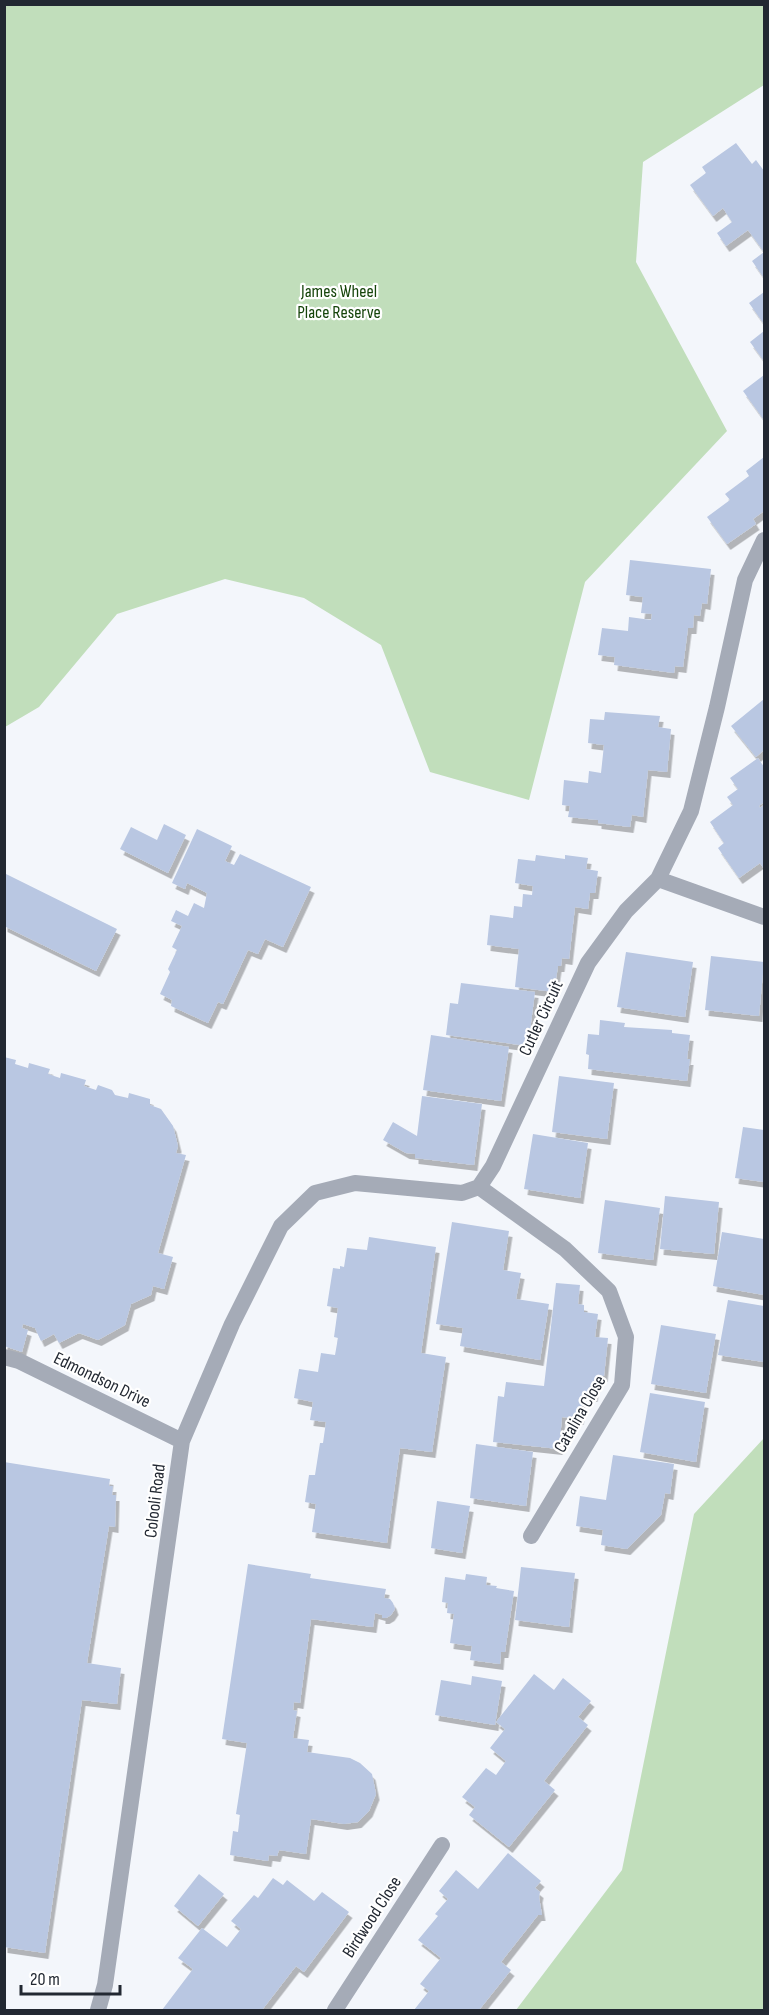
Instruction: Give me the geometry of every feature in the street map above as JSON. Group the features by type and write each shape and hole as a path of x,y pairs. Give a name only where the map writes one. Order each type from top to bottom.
{"street":[{"name":"Cutler Circuit","path":"479,1188 493,1166 588,963 626,911 658,879 691,811 745,580 765,540"},
{"path":"658,879 765,917"},
{"name":"Colooli Road","path":"98,2010 105,1985 182,1441 232,1324 281,1226 315,1193 355,1183 445,1193 462,1193 479,1188"},
{"name":"Catalina Close","path":"479,1188 566,1249 609,1291 626,1338 622,1385 531,1536"},
{"name":"Edmondson Drive","path":"4,1357 19,1361 182,1441"},
{"name":"Birdwood Close","path":"335,2010 442,1845"}],"green space":[{"name":"James Wheel Place Reserve","path":"5,4 764,5 764,85 643,162 636,262 727,431 585,582 529,800 430,772 381,645 304,598 225,579 117,614 39,707 5,727"},
{"path":"764,1438 764,2010 516,2010 622,1870 694,1514"}],"building":[{"path":"736,143 752,164 756,160 764,171 764,252 748,230 726,246 717,233 732,222 723,208 713,216 690,185 706,173 702,167"},
{"path":"764,252 764,278 752,261"},
{"path":"764,292 764,324 749,303"},
{"path":"764,331 764,361 750,342"},
{"path":"764,375 764,420 743,391"},
{"path":"764,457 764,511 753,519 756,524 727,544 707,517 730,500 725,494 749,476 746,471"},
{"path":"630,560 711,569 707,604 702,603 700,616 694,615 693,628 688,628 683,667 675,666 674,673 614,665 615,657 598,655 602,628 628,631 629,617 651,620 652,614 641,613 643,597 626,595"},
{"path":"764,699 764,750 756,757 731,726"},
{"path":"605,712 660,716 658,727 671,729 667,772 648,770 643,817 632,815 630,827 598,823 598,820 568,817 570,806 562,805 564,780 588,783 589,771 601,773 604,745 588,743 590,719 604,720"},
{"path":"758,758 764,767 764,802 759,806 760,808 764,805 764,869 760,863 739,878 718,848 724,843 710,822 733,805 727,797 738,789 730,778"},
{"path":"164,824 186,835 168,873 120,849 131,827 157,840"},
{"path":"197,829 232,846 225,861 234,865 240,854 311,887 283,947 265,939 258,954 248,950 223,1004 218,1002 208,1023 171,1006 172,1000 160,994 177,950 172,947 182,926 171,921 176,910 188,916 194,903 204,908 207,893 187,883 185,889 172,883"},
{"path":"536,855 565,859 565,855 588,858 586,869 598,871 595,893 590,893 588,909 575,907 569,959 562,958 561,966 558,966 554,992 515,987 519,949 487,945 490,915 513,918 514,906 522,907 523,894 532,895 533,886 515,883 518,859 535,861"},
{"path":"4,873 117,929 96,971 4,926"},
{"path":"626,952 693,962 685,1017 617,1007"},
{"path":"711,956 764,962 759,1016 705,1010"},
{"path":"461,983 535,992 528,1046 446,1035 450,1003 458,1004"},
{"path":"600,1020 625,1023 624,1027 672,1030 672,1033 690,1035 687,1081 588,1069 589,1055 586,1054 588,1034 599,1035"},
{"path":"431,1035 509,1047 501,1101 423,1090"},
{"path":"4,1057 16,1060 15,1064 28,1068 29,1063 50,1069 48,1074 60,1078 61,1073 86,1080 84,1086 96,1090 98,1085 112,1090 115,1095 128,1098 129,1093 150,1099 150,1105 161,1109 173,1126 178,1146 176,1153 186,1155 158,1253 173,1257 164,1289 153,1286 151,1295 131,1304 125,1325 98,1340 79,1333 59,1343 54,1334 41,1341 35,1328 23,1324 22,1328 28,1330 22,1352 4,1346"},
{"path":"559,1076 614,1083 607,1139 552,1132"},
{"path":"422,1096 482,1104 474,1165 415,1158 415,1154 406,1153 383,1140 393,1122 417,1136"},
{"path":"743,1127 764,1130 764,1182 735,1178"},
{"path":"533,1134 588,1143 580,1198 524,1189"},
{"path":"665,1196 719,1202 714,1254 660,1249"},
{"path":"605,1200 660,1208 653,1260 598,1253"},
{"path":"452,1222 509,1231 503,1270 521,1273 516,1299 549,1304 540,1360 460,1346 463,1328 436,1324"},
{"path":"722,1232 764,1239 764,1295 713,1286"},
{"path":"369,1237 436,1247 421,1353 446,1357 432,1452 400,1448 387,1543 312,1532 316,1504 305,1502 309,1475 315,1475 326,1422 310,1420 313,1402 294,1398 299,1369 318,1372 321,1353 335,1355 338,1338 334,1337 338,1308 327,1306 333,1268 344,1267 347,1248 367,1250"},
{"path":"556,1283 580,1285 578,1304 584,1305 584,1312 598,1314 595,1337 608,1338 604,1376 597,1375 594,1396 583,1395 580,1419 562,1417 559,1449 493,1442 498,1396 504,1397 506,1382 544,1386"},
{"path":"728,1300 764,1306 764,1362 718,1355"},
{"path":"661,1325 716,1334 706,1393 651,1384"},
{"path":"650,1393 705,1402 696,1462 640,1452"},
{"path":"476,1444 533,1452 526,1506 470,1498"},
{"path":"613,1455 674,1464 670,1494 665,1493 661,1515 627,1549 601,1545 603,1530 576,1526 580,1496 606,1500"},
{"path":"4,1462 110,1479 109,1486 113,1486 112,1495 116,1495 115,1527 109,1526 87,1663 121,1668 117,1704 82,1700 45,1953 4,1947"},
{"path":"437,1501 470,1506 462,1553 431,1548"},
{"path":"248,1564 311,1574 310,1578 386,1589 384,1598 390,1599 395,1609 386,1618 375,1613 373,1627 311,1619 300,1703 294,1702 293,1710 297,1711 293,1738 309,1740 307,1752 350,1758 360,1763 372,1774 376,1794 369,1811 358,1822 344,1824 311,1819 306,1854 279,1850 277,1856 269,1855 268,1861 230,1855 233,1831 238,1832 240,1815 236,1814 247,1743 222,1739"},
{"path":"521,1567 575,1573 569,1627 515,1620"},
{"path":"466,1574 487,1577 486,1585 514,1591 505,1652 501,1652 500,1664 470,1660 472,1646 450,1643 454,1614 447,1613 448,1603 442,1602 445,1577 465,1580"},
{"path":"534,1674 554,1690 563,1678 591,1701 578,1717 588,1725 544,1781 555,1790 509,1847 469,1815 475,1807 462,1797 486,1768 496,1775 506,1761 490,1748 505,1729 496,1722"},
{"path":"472,1676 502,1681 495,1725 435,1715 441,1680 471,1685"},
{"path":"508,1853 541,1881 535,1888 540,1892 542,1915 538,1915 501,1962 511,1970 479,2010 414,2010 429,1991 420,1984 441,1958 418,1940 438,1916 435,1914 448,1899 439,1891 456,1870 478,1889"},
{"path":"199,1874 224,1894 198,1926 174,1906"},
{"path":"273,1878 283,1885 287,1880 314,1901 322,1892 349,1912 304,1972 296,1966 262,2010 162,2010 193,1969 178,1958 202,1928 227,1947 241,1929 231,1921 254,1895 258,1898"}]}
